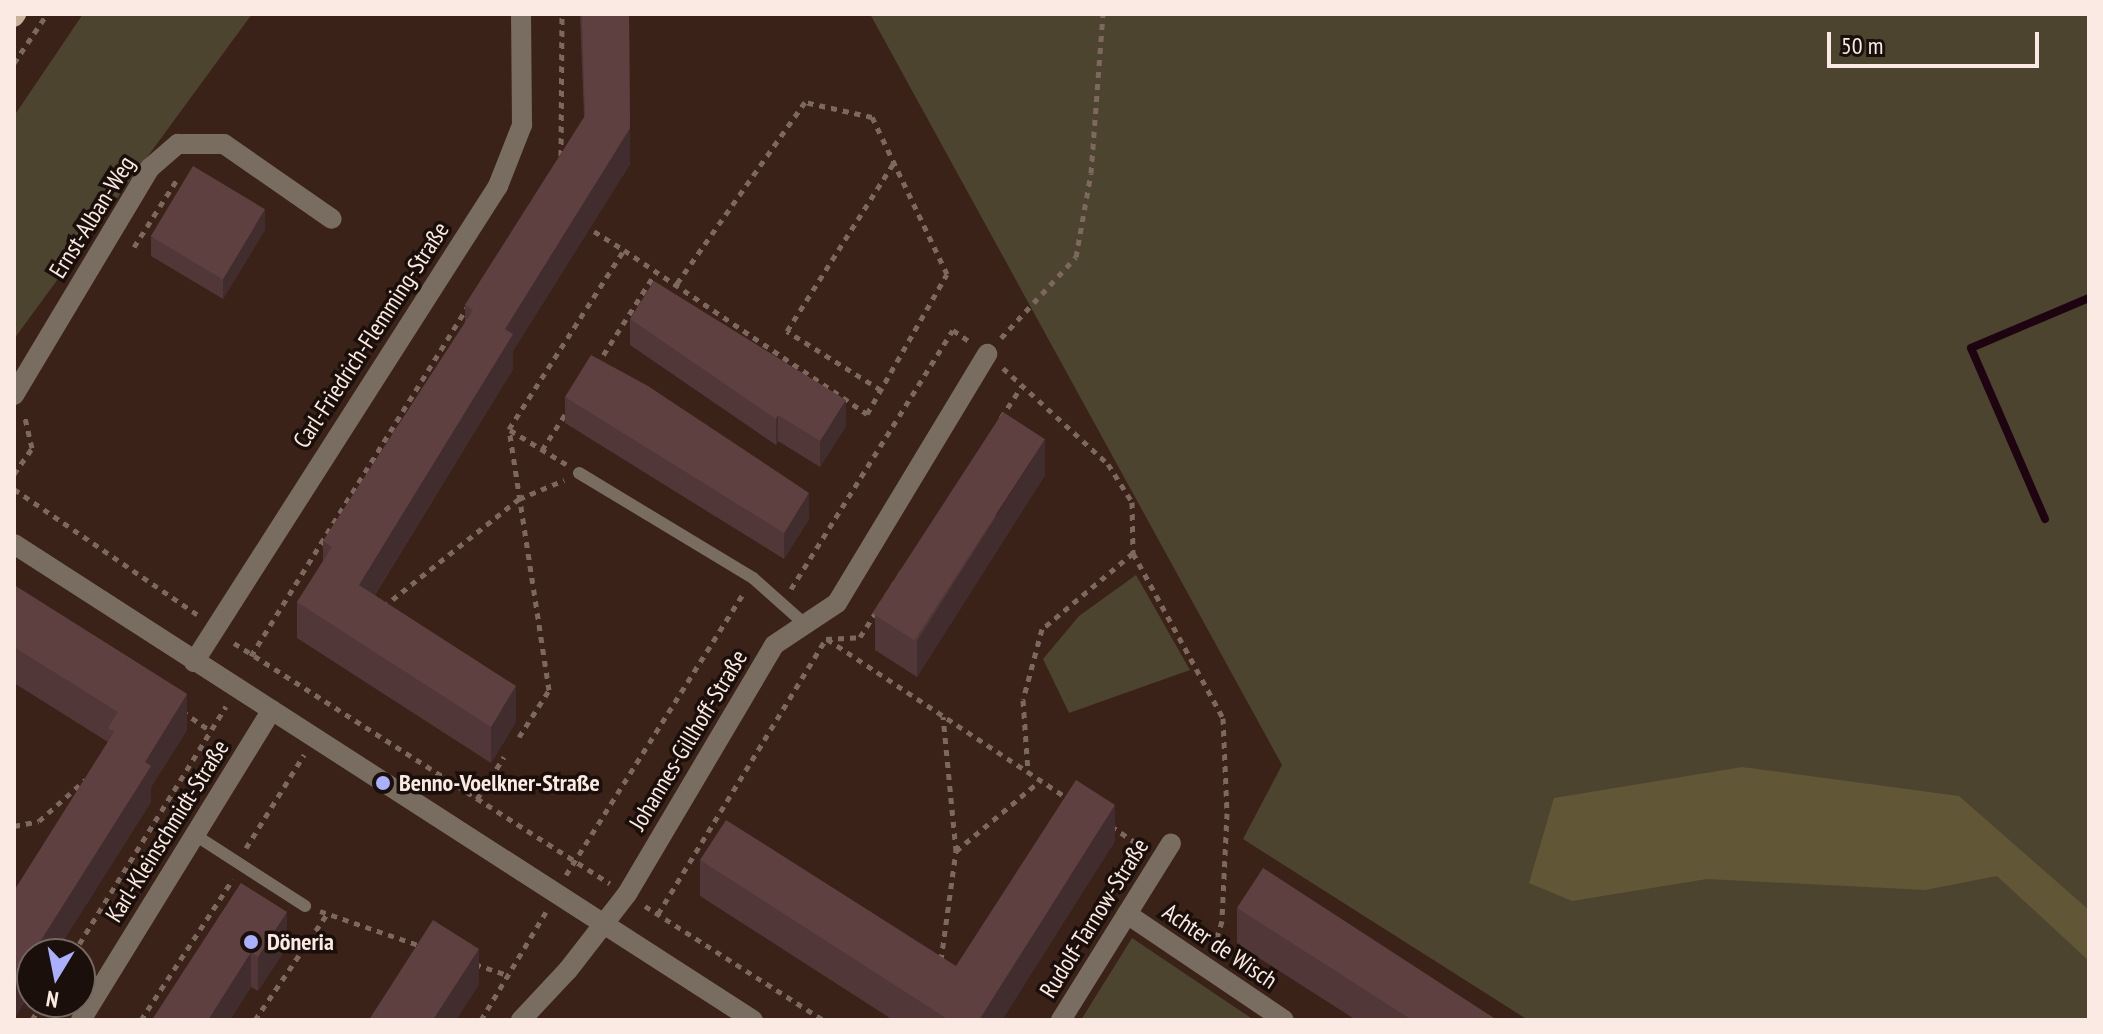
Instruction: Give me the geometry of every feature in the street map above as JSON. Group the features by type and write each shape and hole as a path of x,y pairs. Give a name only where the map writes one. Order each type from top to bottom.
{"street":[{"name":"Carl-Friedrich-Flemming-Straße","path":"194,662 498,186 522,125 521,14"},
{"path":"203,140 224,144 332,219"},
{"name":"Ernst-Alban-Weg","path":"23,400 150,168 178,144 203,140"},
{"name":"Johannes-Gillhoff-Straße","path":"521,1020 568,970 600,923 627,894 774,645 837,603 987,354"},
{"path":"14,544 552,895 753,1020"},
{"name":"Karl-Kleinschmidt-Straße","path":"81,1020 272,710"},
{"name":"Rudolf-Tarnow-Straße","path":"1061,1020 1166,851"},
{"name":"Achter de Wisch","path":"1127,914 1284,1020"}],"lane":[{"path":"579,473 753,578 806,625"},
{"path":"195,835 305,906"}],"path":[{"path":"14,63 47,14"},
{"path":"556,164 563,153 562,14"},
{"path":"987,354 1076,257 1091,173 1103,14"},
{"path":"579,222 867,414 947,274 872,117 805,102 676,285"},
{"path":"126,260 203,140"},
{"path":"881,390 787,331 894,163"},
{"path":"519,737 549,690 509,429 624,250"},
{"path":"591,374 656,272"},
{"path":"251,656 469,304"},
{"path":"782,604 953,330 987,354 1108,464 1132,502 1133,553 1223,718 1227,813 1222,921 1208,969"},
{"path":"996,425 1022,386"},
{"path":"542,450 575,399"},
{"path":"14,474 32,448 23,419 23,400"},
{"path":"509,429 579,473"},
{"path":"372,616 519,499 579,473"},
{"path":"14,489 251,656 823,1020"},
{"path":"1028,772 1023,700 1042,629 1133,553"},
{"path":"826,639 860,637 911,557"},
{"path":"302,575 314,582"},
{"path":"481,1020 544,919 552,895 577,861 753,578"},
{"path":"806,625 1081,807"},
{"path":"658,914 826,639"},
{"path":"83,938 236,691"},
{"path":"171,704 211,731"},
{"path":"937,966 945,954 956,851 943,716"},
{"path":"477,799 504,757"},
{"path":"14,826 39,821 98,769"},
{"path":"956,851 1041,780"},
{"path":"1108,824 1166,851"},
{"path":"305,906 433,950"},
{"path":"255,1020 327,914"},
{"path":"463,960 509,976"}],"shaded area":[{"path":"83,14 252,14 14,339 14,116"},
{"path":"870,14 2089,14 2089,1020 1528,1020 1243,839 1282,765"},
{"path":"1136,575 1190,670 1069,713 1043,659 1079,616"},
{"path":"1742,767 1959,796 2089,910 2089,961 1997,876 1925,890 1707,879 1572,901 1529,883 1554,798"},
{"path":"1132,938 1254,1020 1081,1020"}],"building":[{"path":"582,14 629,14 630,128 505,329 513,334 359,585 516,686 491,727 297,602 332,547 323,541 473,310 465,305 585,116"},
{"path":"193,166 265,209 223,280 151,236"},
{"path":"654,281 846,400 820,441 778,415 776,419 630,319"},
{"path":"591,355 648,386 809,493 784,533 565,397"},
{"path":"1003,412 1045,439 914,641 872,613"},
{"path":"14,585 187,694 145,762 151,766 42,938 16,938 14,983 14,891 114,732 108,728 118,712 14,647"},
{"path":"1076,780 1115,805 979,1020 949,1020 700,860 726,820 956,966"},
{"path":"1263,868 1497,1020 1412,1020 1237,908"},
{"path":"241,883 287,912 258,957 251,952 208,1020 152,1020"},
{"path":"433,920 479,949 433,1020 369,1020"}],"waterway":[{"path":"2045,519 1971,348 2089,298"}],"place":[{"name":"Benno-Voelkner-Straße","path":"383,783"},
{"name":"Döneria","path":"251,942"}]}
